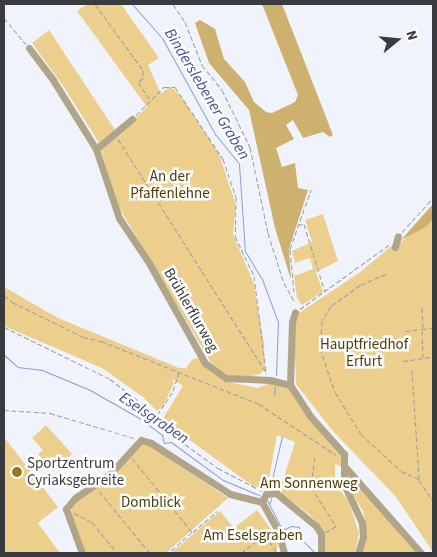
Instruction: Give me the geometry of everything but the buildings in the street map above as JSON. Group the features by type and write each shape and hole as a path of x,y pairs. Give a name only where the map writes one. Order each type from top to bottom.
{"street":[{"name":"Brühlerflurweg","path":"29,48 53,80 96,149 119,218 149,263 205,363 226,378 270,380 290,385"},
{"path":"96,149 132,119"},
{"path":"396,247 398,236"},
{"path":"295,312 292,322 290,385 311,417 344,454 346,465 344,484 360,512 362,523 363,537 358,553"},
{"path":"82,553 66,509 75,498 95,486 141,440 151,442 230,494 262,502 279,533 284,553"},
{"path":"346,465 422,553"},
{"path":"262,502 266,494 276,493 316,526 322,535 321,553"}],"path":[{"path":"95,4 143,70 144,76 138,82 151,101"},
{"path":"173,4 185,22 202,65 222,90 250,147 268,233 284,283 294,301"},
{"path":"4,18 29,48"},
{"path":"132,119 164,87 175,87 223,159 236,197 235,236 256,287 266,373"},
{"path":"115,134 270,380"},
{"path":"294,292 290,249 311,190"},
{"path":"295,312 372,260 398,236 433,198"},
{"path":"297,225 304,224 325,292"},
{"path":"386,274 360,285 331,306 322,321 320,348 335,392 361,434 402,471 419,479"},
{"path":"4,295 12,302 83,337 179,372 267,409 346,465"},
{"path":"422,308 423,358"},
{"path":"4,327 110,379 157,416 167,430 218,468 266,494"},
{"path":"405,331 433,328"},
{"path":"403,361 433,356"},
{"path":"412,370 419,479 433,501"},
{"path":"157,416 173,391 179,372"},
{"path":"4,410 50,413 141,440"},
{"path":"128,454 192,532"},
{"path":"315,457 311,487 336,526 322,535"},
{"path":"95,486 150,553"},
{"path":"66,509 92,522 117,553"},
{"path":"169,553 217,511"},
{"path":"241,553 265,535 277,553"}],"green space":[{"name":"An der Pfaffenlehne","path":"87,4 121,4 159,58 148,65 161,94 170,86 181,96 219,154 236,205 233,234 254,284 264,344 265,369 260,374 248,377 228,375 213,366 118,206 101,150 147,107 77,11"},
{"path":"49,30 115,130 99,143 64,87 32,43"},
{"path":"323,214 338,261 316,272 323,292 302,305 297,298 294,276 313,269 310,258 295,263 292,251 312,242 305,220"},
{"name":"Hauptfriedhof Erfurt","path":"433,219 433,552 396,497 332,430 296,384 294,327 299,313 359,273 395,243 399,243"},
{"path":"4,287 58,318 179,368 186,368 193,359 200,358 208,369 233,383 258,388 272,382 291,390 342,458 342,467 335,464 335,483 349,502 359,533 355,553 325,553 323,531 310,515 282,494 282,483 295,442 277,435 267,489 253,486 162,420 183,386 172,379 174,383 163,406 157,411 143,397 102,368 4,326"},
{"path":"46,425 72,454 53,471 38,454 43,450 32,438"},
{"name":"Sportzentrum Cyriaksgebreite","path":"4,437 58,507 38,523 60,553 4,553"},
{"name":"Domblick","path":"144,442 228,498 166,553 83,553 70,515 74,502"},
{"name":"Am Sonnenweg","path":"348,475 418,553 361,553 366,524 363,511 347,485"},
{"name":"Am Eselsgraben","path":"257,510 279,540 276,553 171,553 220,511 234,528"}],"shaded area":[{"path":"262,4 282,4 333,135 330,137 323,132 303,138 293,120 286,125 294,139 276,148 282,167 295,163 298,188 308,190 289,249 291,280 275,228 249,110 209,63 195,23 200,20 215,29 224,59 245,82 254,102 266,112 272,113 295,102 298,95"},
{"path":"433,204 433,219 426,227 401,240"}],"waterway":[{"name":"Binderslebener Graben","path":"132,4 162,38 215,134 239,164 245,251 262,279 278,322 276,375"},
{"name":"Eselsgraben","path":"4,355 18,367 42,370 90,390 139,418 162,435 164,443 171,442 223,480 261,496"},
{"name":"Binderslebener Graben","path":"274,395 275,386"},
{"name":"Binderslebener Graben","path":"270,488 282,436"},
{"name":"Eselsgraben","path":"270,503 271,498"},
{"name":"Eselsgraben","path":"267,500 280,526 285,529 291,526 299,527 302,540 315,553"}],"place":[{"name":"Sportzentrum Cyriaksgebreite","path":"17,472"}]}
